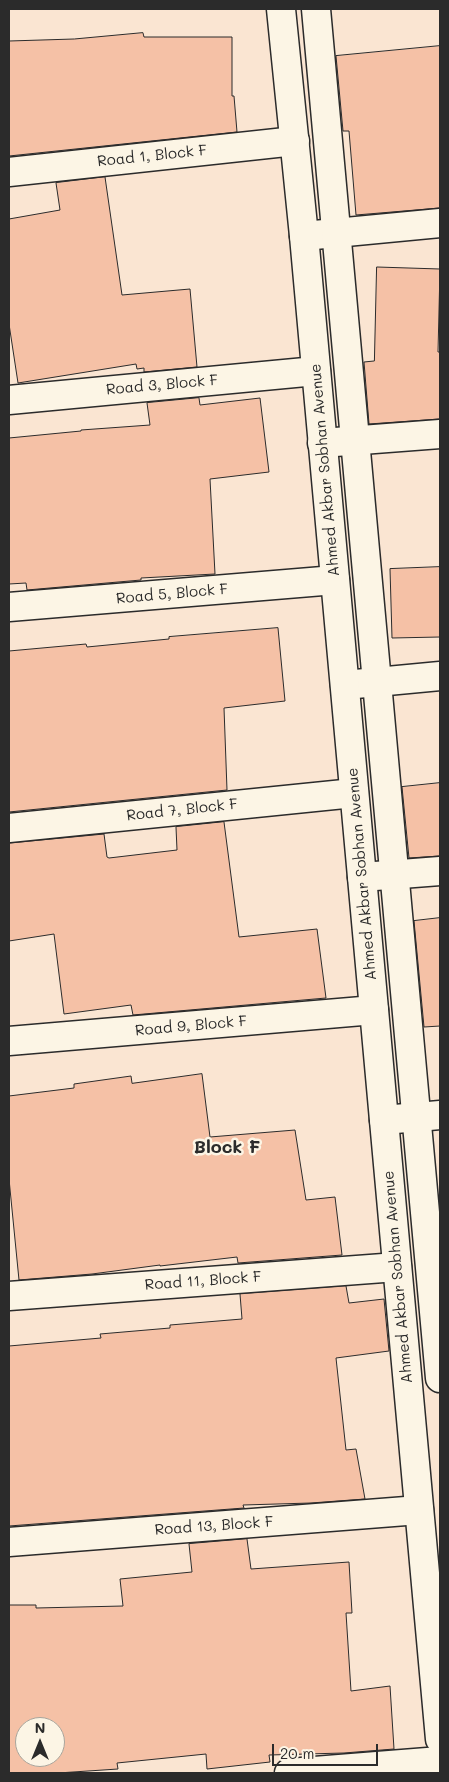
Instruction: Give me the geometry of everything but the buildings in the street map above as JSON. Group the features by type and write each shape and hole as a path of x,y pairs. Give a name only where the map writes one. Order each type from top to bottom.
{"street":[{"name":"Ahmed Akbar Sobhan Avenue","path":"281,9 304,236 419,1510 434,1591 440,1739"},
{"path":"316,9 394,874 428,1116 440,1367 406,1365"},
{"name":"Road 1, Block F","path":"9,172 295,141"},
{"path":"304,236 440,223"},
{"name":"Road 3, Block F","path":"9,400 316,371"},
{"path":"322,443 440,434"},
{"name":"Road 5, Block F","path":"9,607 335,580"},
{"path":"344,685 440,676"},
{"name":"Road 7, Block F","path":"9,828 354,793"},
{"path":"362,876 440,871"},
{"name":"Road 9, Block F","path":"9,1041 374,1010"},
{"path":"384,1120 428,1116"},
{"name":"Road 11, Block F","path":"9,1296 397,1267"},
{"name":"Road 13, Block F","path":"9,1542 419,1510"},
{"path":"290,1773 440,1761"}],"district":[{"name":"Block F","path":"227,1147"}]}
